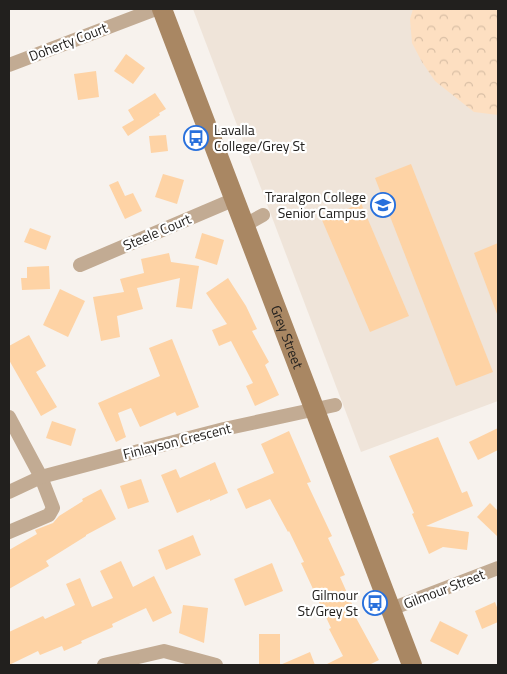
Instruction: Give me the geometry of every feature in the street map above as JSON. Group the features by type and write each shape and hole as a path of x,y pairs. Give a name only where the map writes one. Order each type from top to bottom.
{"main road":[{"name":"Grey Street","path":"162,9 412,665"}],"street":[{"name":"Doherty Court","path":"9,65 156,9"},
{"name":"Steele Court","path":"80,265 235,199"},
{"path":"245,225 263,215"},
{"name":"Finlayson Crescent","path":"9,492 41,477 224,429 335,405"},
{"path":"9,417 41,477 53,508 49,515 9,532"},
{"name":"Gilmour Street","path":"391,609 498,568"},
{"path":"104,665 164,651 216,665"}],"shaded area":[{"name":"Traralgon College Senior Campus","path":"193,9 498,9 498,401 361,452"}],"green space":[{"path":"413,9 498,9 498,115 474,112 435,81 412,43 410,19"}],"building":[{"path":"126,54 145,68 133,84 114,71"},
{"path":"96,71 99,97 78,100 74,74"},
{"path":"155,93 166,109 128,136 122,127 134,120 128,110"},
{"path":"166,135 168,151 151,153 149,136"},
{"path":"411,164 493,372 456,386 375,178"},
{"path":"163,174 184,180 177,204 155,197"},
{"path":"118,181 125,196 133,193 142,211 125,219 109,185"},
{"path":"361,203 409,316 370,332 322,220"},
{"path":"30,228 51,236 46,250 24,242"},
{"path":"202,233 224,240 217,265 195,258"},
{"path":"498,243 498,314 497,314 474,253"},
{"path":"169,253 171,262 199,266 192,309 176,307 180,278 137,288 143,309 117,316 120,337 101,341 93,297 124,292 120,279 144,273 141,259"},
{"path":"49,266 50,289 22,290 21,278 27,278 27,267"},
{"path":"228,278 246,306 257,329 252,331 269,362 265,365 279,395 255,406 246,386 253,383 231,341 219,346 212,330 227,324 206,293"},
{"path":"60,289 85,301 68,337 43,325"},
{"path":"29,335 46,366 36,372 57,407 41,416 9,360 9,346"},
{"path":"172,339 199,407 177,416 175,412 140,427 131,408 118,413 126,437 116,442 98,403 160,376 149,348"},
{"path":"52,421 76,429 71,446 46,438"},
{"path":"498,428 498,450 478,460 469,442"},
{"path":"289,431 311,482 307,483 332,536 328,538 345,575 340,577 352,604 349,605 379,660 369,665 325,665 343,656 329,629 331,628 301,563 304,562 289,531 270,499 246,509 237,489 274,473 261,444"},
{"path":"438,437 462,493 467,491 473,506 426,526 469,532 467,550 443,547 429,554 412,514 414,513 389,456"},
{"path":"215,462 228,493 177,513 161,475 176,469 180,478"},
{"path":"141,479 149,502 128,509 120,486"},
{"path":"101,489 116,519 86,535 46,561 49,566 9,589 9,550 37,534 35,530 53,523 59,516 83,501 82,499"},
{"path":"490,503 498,511 498,537 477,517"},
{"path":"193,535 201,555 166,570 158,550"},
{"path":"121,561 133,587 154,576 172,613 153,622 146,608 112,624 113,627 81,641 82,643 64,651 62,646 40,655 38,651 9,665 9,632 43,616 45,619 75,605 66,584 80,578 92,607 113,598 100,571"},
{"path":"272,563 283,591 245,606 234,579"},
{"path":"495,602 498,610 498,622 482,629 475,611"},
{"path":"183,605 208,608 204,643 179,633"},
{"path":"440,621 468,635 458,655 430,641"},
{"path":"259,634 280,634 280,665 259,665"},
{"path":"310,652 315,665 280,665"}],"place":[{"name":"Lavalla College/Grey St","path":"196,138"},
{"name":"Traralgon College Senior Campus","path":"383,205"},
{"name":"Gilmour St/Grey St","path":"375,603"}]}
